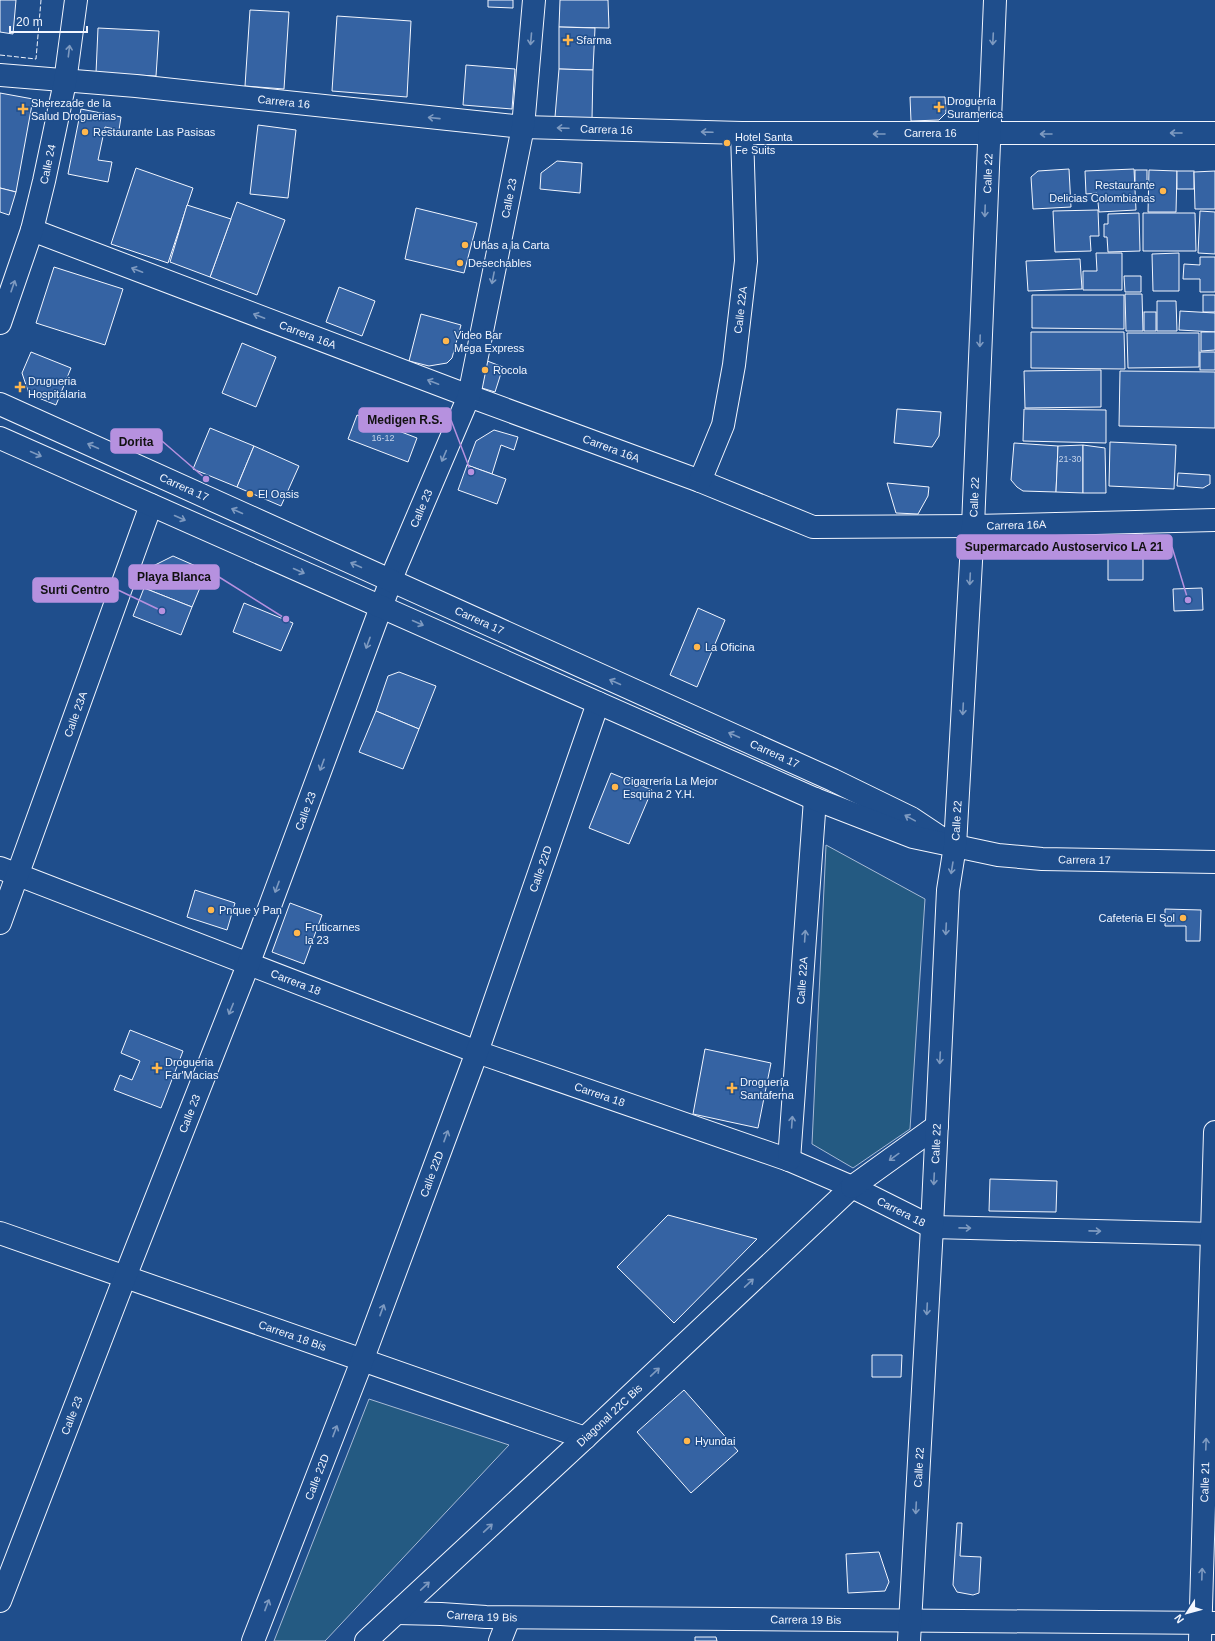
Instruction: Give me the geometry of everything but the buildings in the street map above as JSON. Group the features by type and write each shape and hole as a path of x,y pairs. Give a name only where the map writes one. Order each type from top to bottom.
{"street":[{"name":"Calle 24","path":"0,323 32,230 65,82 76,0"},
{"name":"Calle 23","path":"0,1601 125,1277 248,965 391,581 470,396 523,127 534,0"},
{"name":"Calle 22","path":"909,1631 932,1227 948,890 955,846 973,526 988,134 995,0"},
{"name":"Carrera 16","path":"0,75 65,82 136,86 523,127 742,133 1215,133"},
{"name":"Calle 22A","path":"700,481 723,425 734,365 746,261 742,133"},
{"name":"Carrera 16A","path":"32,230 470,396 700,481 813,527 973,526 1215,520"},
{"name":"Carrera 17","path":"0,404 833,780 911,818 955,846"},
{"name":"Carrera 17","path":"0,438 815,800 913,837 998,855 1042,859 1215,862"},
{"name":"Calle 23A","path":"0,922 9,871 151,505"},
{"name":"Calle 22D","path":"253,1641 362,1361 477,1052 598,703"},
{"name":"Calle 22A","path":"789,1160 815,800"},
{"name":"Carrera 18","path":"9,871 248,965 477,1052 789,1160 852,1187 932,1227 1213,1234"},
{"name":"Diagonal 22C Bis","path":"366,1641 852,1187 937,1126"},
{"name":"Calle 21","path":"1205,1629 1215,1132"},
{"name":"Carrera 18 Bis","path":"0,1233 585,1438"},
{"name":"Carrera 19 Bis","path":"397,1613 441,1614 486,1618 909,1631 1205,1629"},
{"path":"500,1641 509,1618"}],"shaded area":[{"path":"826,845 925,899 910,1129 853,1168 812,1144"},
{"path":"369,1399 509,1445 325,1641 274,1641"}],"fence":[{"path":"0,55 36,59 41,0"}],"place":[{"name":"Sfarma","path":"568,40"},
{"name":"Droguería Suramerica","path":"939,107"},
{"name":"Sherezade de la Salud Droguerias","path":"23,109"},
{"name":"Restaurante Las Pasisas","path":"85,132"},
{"name":"Hotel Santa Fe Suits","path":"727,143"},
{"name":"Restaurante Delicias Colombianas","path":"1163,191"},
{"name":"Uñas a la Carta","path":"465,245"},
{"name":"Desechables","path":"460,263"},
{"name":"Video Bar Mega Express","path":"446,341"},
{"name":"Rocola","path":"485,370"},
{"name":"Drugueria Hospitalaria","path":"20,387"},
{"name":"Medigen R.S.","path":"471,472"},
{"name":"Dorita","path":"206,479"},
{"name":"El Oasis","path":"250,494"},
{"name":"Supermarcado Austoservico LA 21","path":"1188,600"},
{"name":"Surti Centro","path":"162,611"},
{"name":"Playa Blanca","path":"286,619"},
{"name":"La Oficina","path":"697,647"},
{"name":"Cigarrería La Mejor Esquina 2 Y.H.","path":"615,787"},
{"name":"Pnque y Pan","path":"211,910"},
{"name":"Cafeteria El Sol","path":"1183,918"},
{"name":"Fruticarnes la 23","path":"297,933"},
{"name":"Drogueria Far'Macias","path":"157,1068"},
{"name":"Droguería Santaferna","path":"732,1088"},
{"name":"Hyundai","path":"687,1441"}]}
